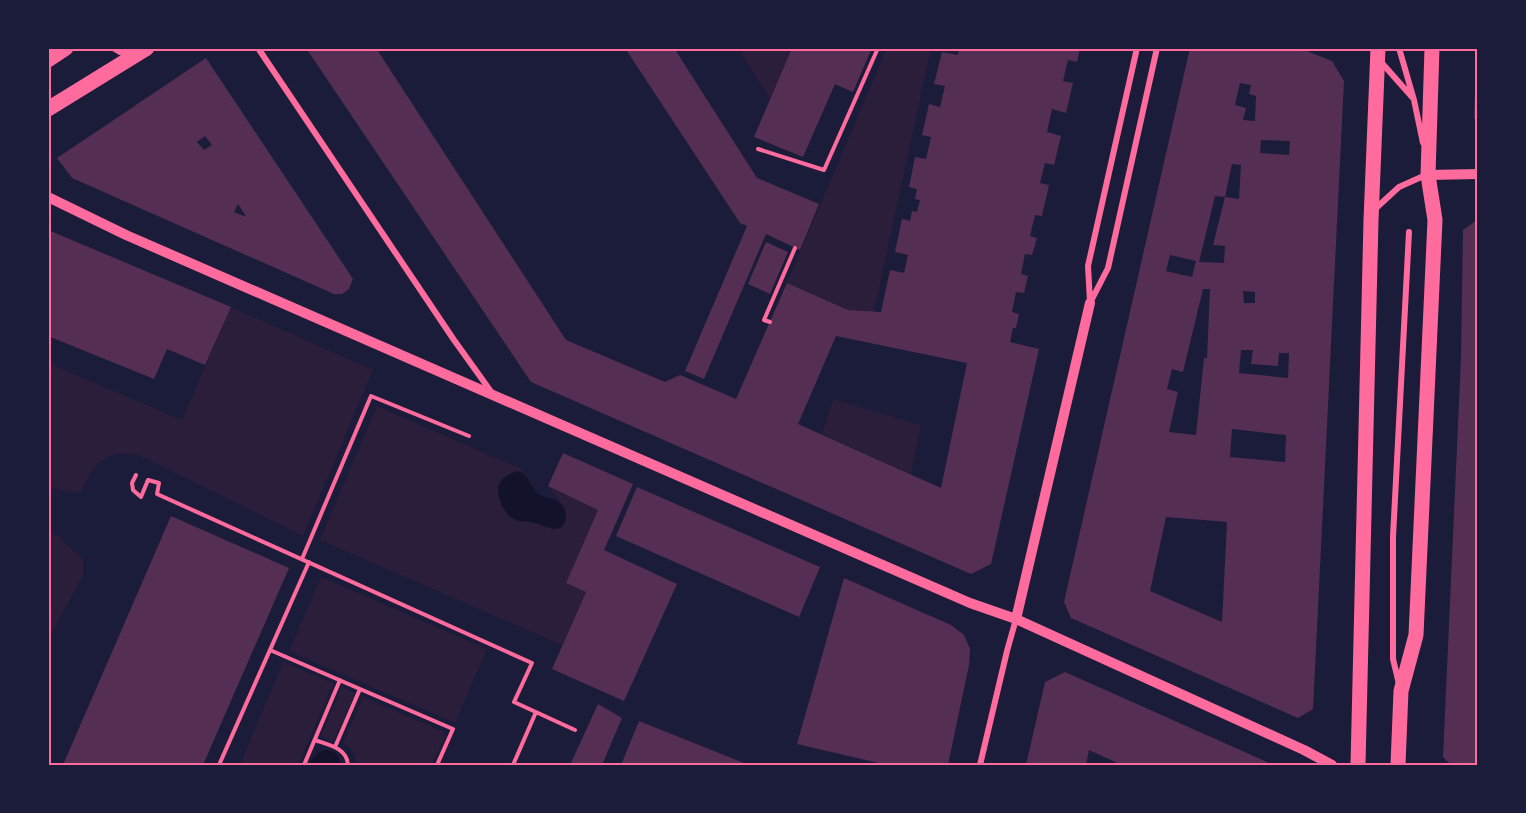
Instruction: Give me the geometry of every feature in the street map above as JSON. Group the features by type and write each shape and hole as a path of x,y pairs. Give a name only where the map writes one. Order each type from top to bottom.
{"main road":[{"path":"48,60 66,48"},
{"path":"1398,765 1401,691 1416,635 1435,220 1428,175 1432,48"},
{"path":"48,109 141,52"},
{"path":"1358,765 1376,53"}],"street":[{"path":"113,48 120,52 141,52"},
{"path":"258,48 492,394"},
{"path":"1090,303 1088,266 1137,48"},
{"path":"980,765 1090,303 1108,268 1157,48"},
{"path":"1399,48 1420,126 1428,175"},
{"path":"1376,53 1414,100"},
{"path":"1372,211 1399,187 1428,175 1478,174"},
{"path":"48,197 126,235 970,603 1016,619 1304,750 1332,765"},
{"path":"1401,691 1393,659 1393,537 1409,232"}],"path":[{"path":"758,149 824,170 878,48"},
{"path":"770,322 764,320 795,248"},
{"path":"302,559 371,396 469,436"},
{"path":"136,475 132,483 133,490 141,497 148,480 159,483 158,494 532,663 514,702 575,730"},
{"path":"219,765 309,562"},
{"path":"270,650 453,729 438,765"},
{"path":"304,765 340,680"},
{"path":"335,747 360,689"},
{"path":"513,765 536,712"},
{"path":"315,740 335,747 345,754 348,765"}],"shaded area":[{"path":"738,48 792,48 770,99"},
{"path":"887,48 931,48 874,312 848,310 787,283"},
{"path":"231,307 373,370 303,536 136,454 117,454 98,463 81,492 73,493 48,487 48,363 182,420"},
{"path":"833,399 921,425 911,474 822,434"},
{"path":"377,406 521,468 522,472 511,473 566,520 562,506 548,486 598,510 566,583 586,592 562,645 320,540"},
{"path":"517,471 526,477 540,495 562,504 566,516 562,527 552,529 536,523 518,521 505,511 500,501 499,485 504,478"},
{"path":"48,530 83,559 83,576 48,639"},
{"path":"321,577 487,649 455,723 289,651"},
{"path":"283,662 333,683 298,765 240,765"},
{"path":"342,687 355,693 333,742 321,736"},
{"path":"363,697 444,732 444,740 431,765 357,765 353,752 343,743"},
{"path":"325,750 336,754 340,765 309,765 313,757"}],"building":[{"path":"306,48 376,48 566,340 665,382 680,375 736,399 787,283 848,310 881,312 890,270 904,273 908,255 895,252 902,219 910,221 912,211 917,212 920,200 915,199 917,189 909,187 915,157 926,159 931,137 922,135 929,104 940,107 945,86 934,84 942,52 958,55 959,48 1080,48 1077,62 1068,60 1063,81 1073,83 1066,113 1052,109 1047,132 1061,136 1054,165 1045,163 1040,183 1049,185 1042,216 1035,215 1030,236 1037,238 1032,255 1025,254 1021,274 1028,276 1024,293 1016,292 1012,312 1019,314 1010,342 1039,349 991,564 971,574 531,382","holes":["836,336 967,363 941,488 798,424"]},
{"path":"625,48 674,48 757,178 819,204 800,250 766,234 704,379 685,371 747,226 740,223"},
{"path":"792,48 872,48 853,92 835,84 803,157 754,137"},
{"path":"1190,48 1299,48 1332,61 1344,81 1313,709 1298,718 1071,618 1064,602","holes":["1240,83 1251,85 1249,94 1256,96 1255,121 1243,120 1246,108 1235,105","1261,140 1290,141 1289,155 1260,153","1232,164 1241,165 1239,199 1225,197","1215,196 1225,197 1213,245 1225,246 1224,263 1199,262","1170,255 1196,261 1192,277 1166,271","1203,289 1210,289 1207,358 1204,358 1196,435 1169,432 1178,392 1167,389 1172,369 1183,372","1243,291 1255,292 1255,303 1244,303","1241,350 1253,350 1251,364 1278,366 1279,353 1289,353 1288,378 1239,373","1232,429 1286,435 1285,462 1230,457","1166,517 1227,522 1222,622 1150,591"]},
{"path":"206,58 353,279 349,289 342,294 334,294 72,178 57,158","holes":["205,136 212,145 204,150 197,142","238,204 244,213 246,217 234,212"]},
{"path":"1476,64 1478,64 1478,123 1474,118"},
{"path":"1478,219 1478,765 1451,765 1443,757 1461,358 1463,230"},
{"path":"48,230 231,307 205,365 167,349 154,379 48,336"},
{"path":"766,242 788,252 770,294 748,284"},
{"path":"563,453 633,484 604,550 677,584 624,701 552,669 586,592 566,583 598,510 548,486"},
{"path":"637,487 820,567 799,617 616,536"},
{"path":"171,516 289,568 203,765 63,765"},
{"path":"844,578 951,625 964,635 970,649 969,665 948,765 887,765 797,744"},
{"path":"1065,672 1267,762 1266,765 1122,765 1089,750 1086,765 1026,765 1045,682"},
{"path":"598,704 622,718 602,765 570,765"},
{"path":"639,721 749,765 621,765"}]}
